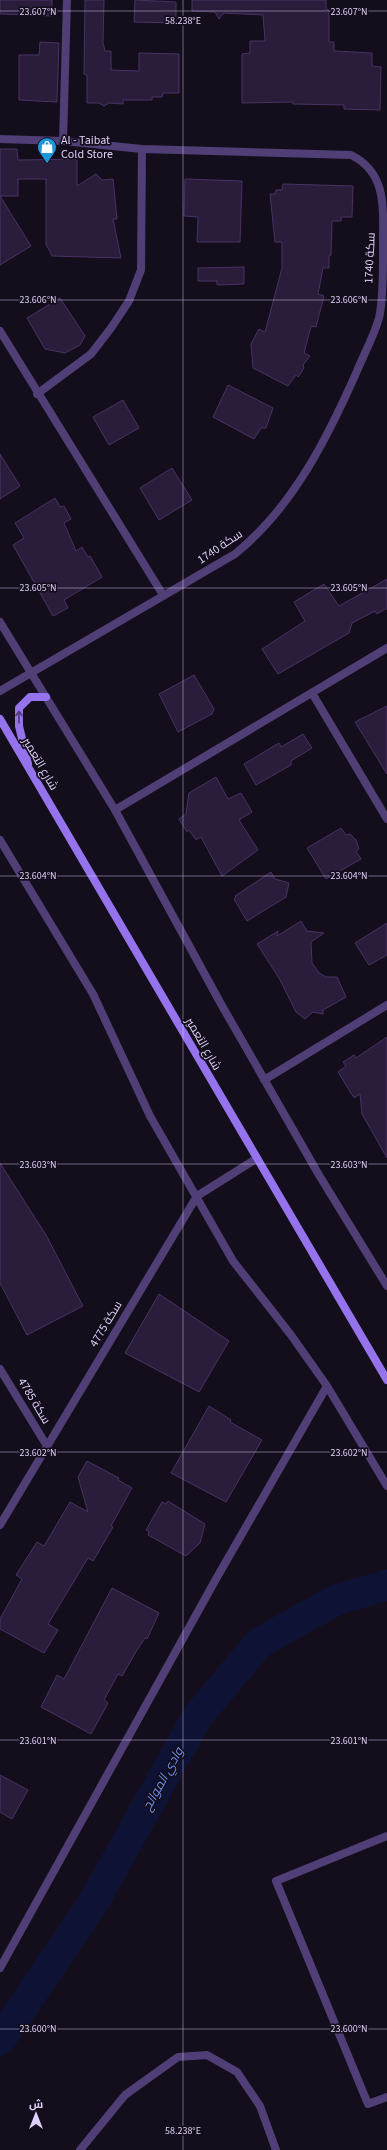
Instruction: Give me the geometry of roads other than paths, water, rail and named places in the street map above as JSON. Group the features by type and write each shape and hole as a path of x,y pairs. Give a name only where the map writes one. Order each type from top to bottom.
{"main road":[{"path":"29,769 25,744 19,726 19,708 30,697 46,697"},
{"name":"شارع التعمير","path":"0,719 256,1159 387,1380"}],"street":[{"path":"63,141 67,0"},
{"name":"سكة 1740","path":"0,139 63,141 142,149 351,155 363,161 376,179 382,203 384,224 379,317 340,411 320,448 284,505 250,542 235,554 0,691"},
{"path":"37,394 91,354 129,301 141,270 142,149"},
{"path":"0,331 37,394 163,595"},
{"path":"0,622 114,810 220,1004 319,1175 387,1286"},
{"path":"114,810 387,648"},
{"path":"312,693 387,819"},
{"path":"0,840 93,994 150,1116 233,1261 291,1335 327,1386 387,1486"},
{"path":"264,1080 387,1005"},
{"name":"سكة 4775","path":"0,1525 197,1196 256,1159"},
{"name":"سكة 4785","path":"0,1369 47,1446"},
{"path":"0,1968 216,1579 327,1386"},
{"path":"387,1836 276,1881 368,2104 387,2097"},
{"path":"80,2150 125,2095 178,2057 208,2055 237,2072 260,2106 276,2150"}],"waterway":[{"name":"وادي الموالح","path":"0,2040 93,1903 197,1717 259,1643 336,1600 387,1585"}],"place":[{"name":"Al - Taibat Cold Store","path":"47,164"}]}
